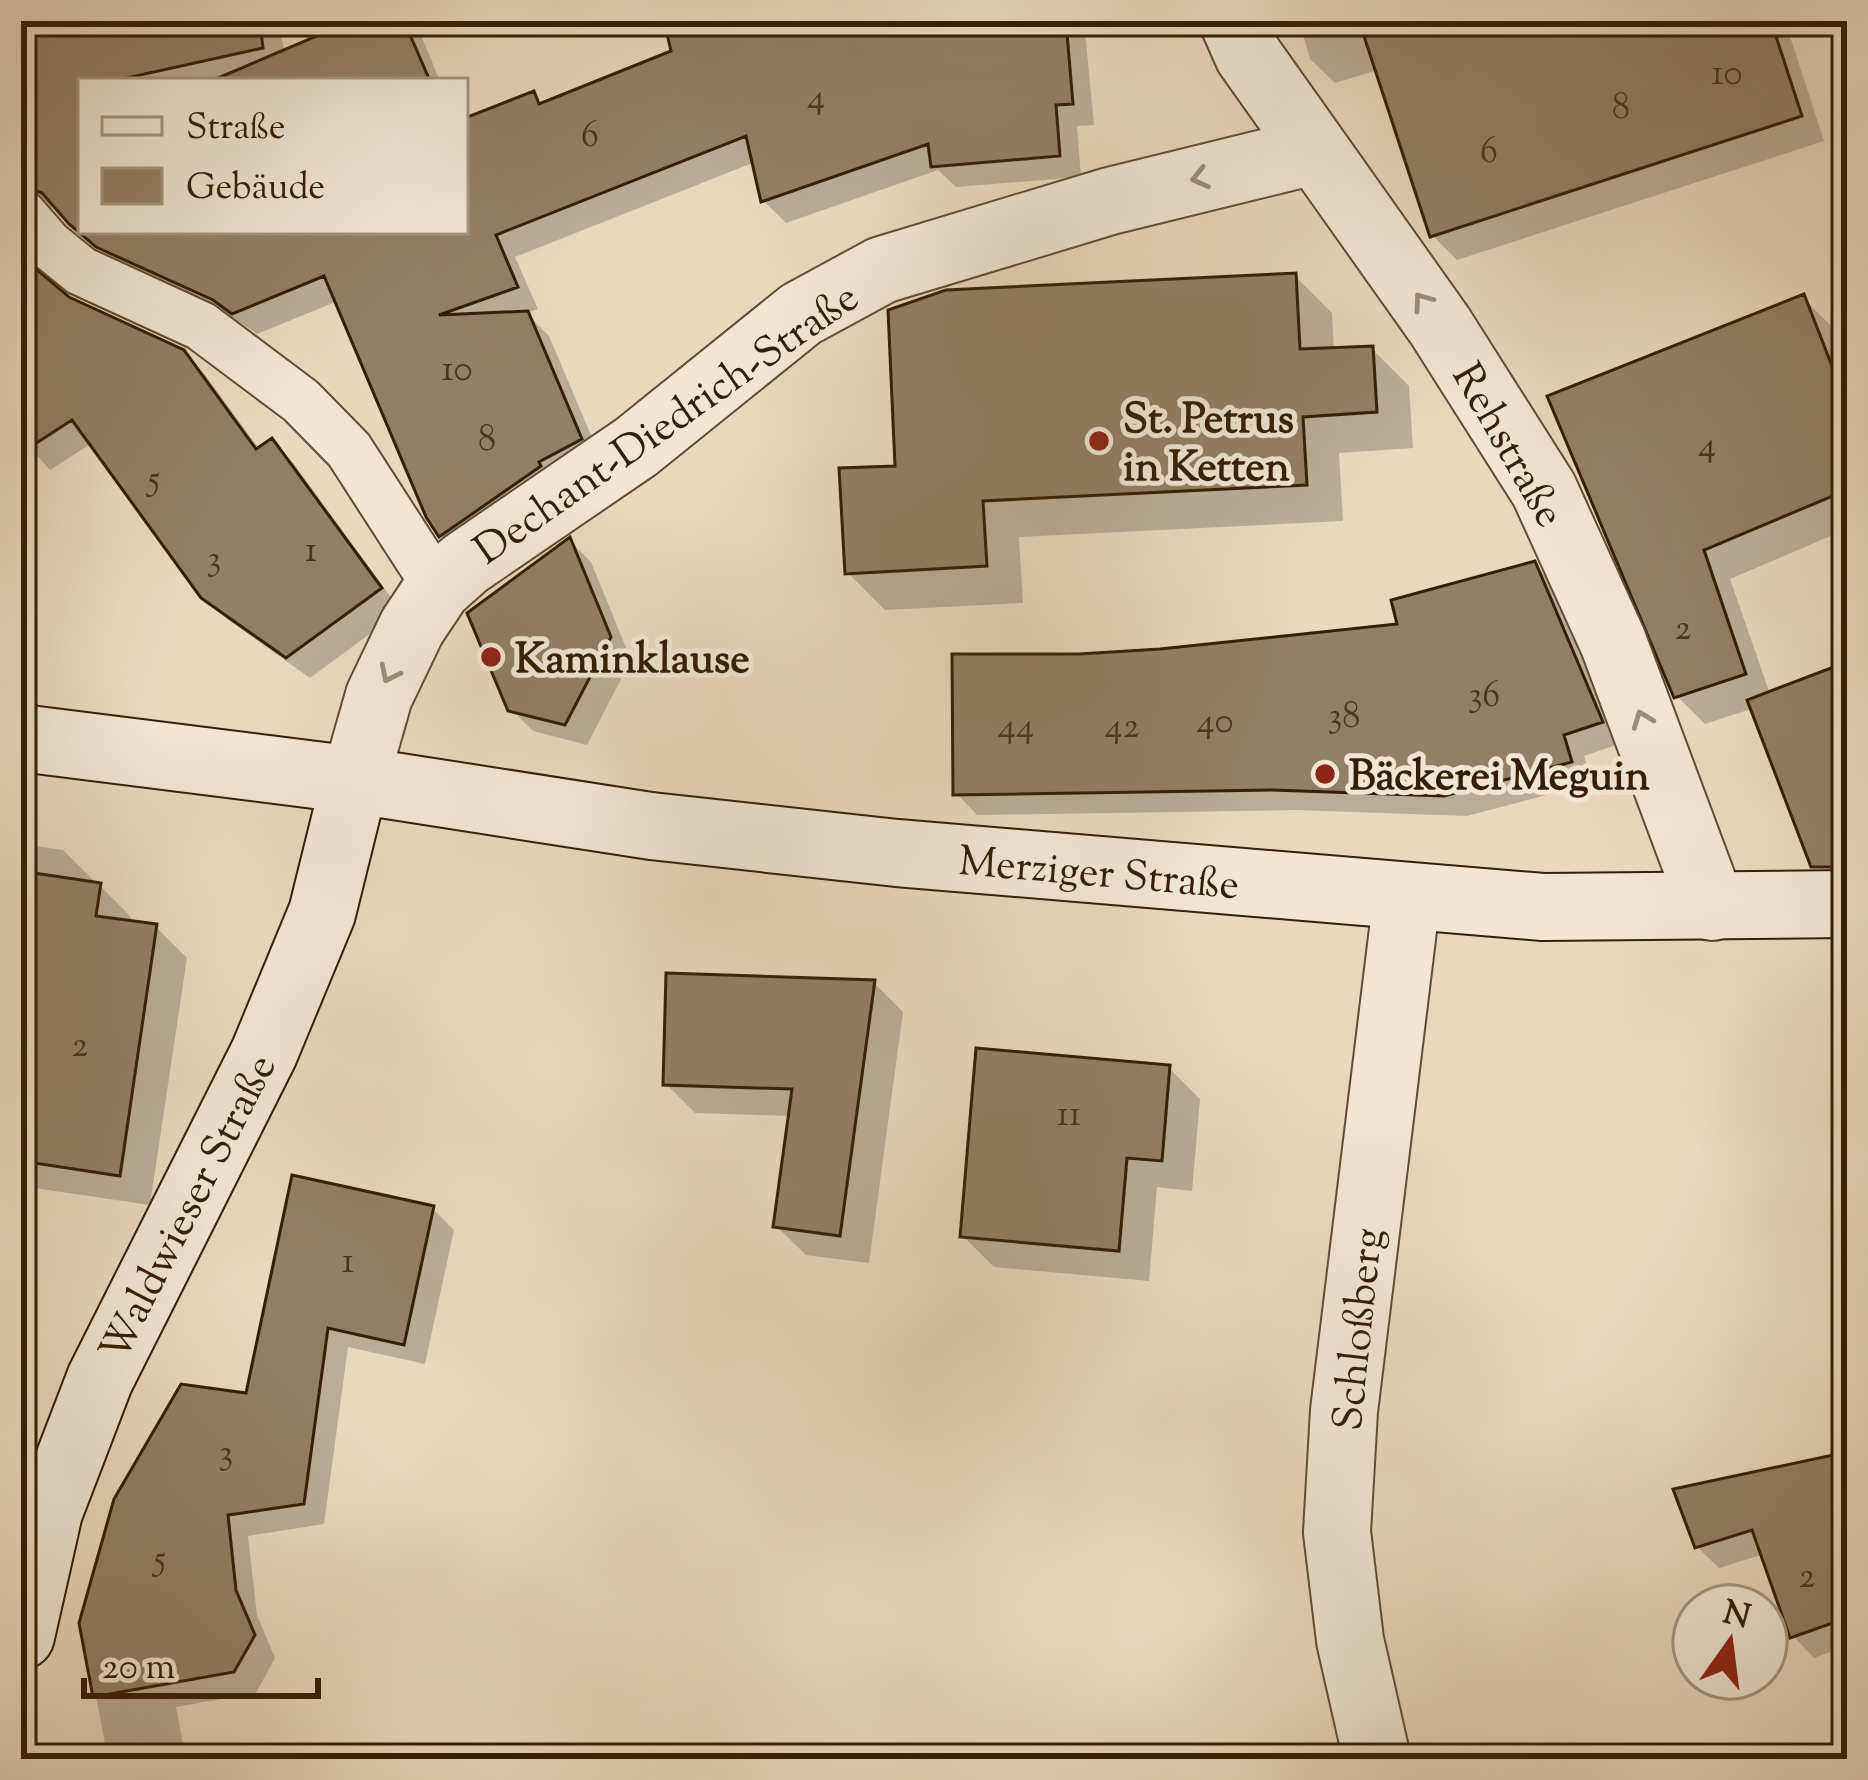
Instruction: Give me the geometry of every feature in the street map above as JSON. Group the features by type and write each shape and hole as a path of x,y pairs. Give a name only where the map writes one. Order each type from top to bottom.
{"street":[{"name":"Rehstraße","path":"1233,21 1248,55 1440,326 1544,490 1613,642 1712,907"},
{"name":"Dechant-Diedrich-Straße","path":"355,780 379,696 412,627 438,588 465,564 636,447 801,314 882,270 1110,200 1314,151"},
{"name":"Merziger Straße","path":"21,738 355,780 651,826 875,851 1543,907 1847,904"},
{"name":"Waldwieser Straße","path":"21,1636 49,1511 100,1379 264,1053 322,913 355,780"},
{"name":"Schloßberg","path":"1377,1759 1350,1640 1337,1532 1344,1411 1407,897"}],"lane":[{"name":"Dechant-Diedrich-Straße","path":"21,213 49,245 82,271 201,326 302,401 349,450 438,588"}],"building":[{"path":"21,21 260,21 263,48 127,78 78,78 78,232 42,193 21,185"},
{"path":"352,21 404,21 429,78 218,78"},
{"path":"664,21 1066,21 1073,104 1056,105 1060,156 931,167 928,144 761,202 746,136 496,235 518,287 439,315 528,311 582,439 539,462 541,466 439,537 426,517 324,276 232,314 213,300 96,247 81,234 468,234 468,117 534,91 539,104 671,51"},
{"path":"1359,21 1771,21 1802,116 1430,237"},
{"path":"21,256 69,297 184,350 256,449 272,438 382,588 286,658 201,598 72,420 21,453"},
{"name":"St. Petrus in Ketten","path":"1296,273 1300,349 1373,346 1377,412 1303,417 1307,485 983,501 987,566 845,574 839,468 895,466 888,310 946,290"},
{"path":"1804,294 1832,366 1847,360 1847,490 1704,550 1746,674 1674,698 1547,396"},
{"path":"570,537 611,637 565,725 508,711 467,613"},
{"path":"1535,561 1603,722 1564,735 1572,762 1444,796 1272,790 953,795 952,654 1160,649 1397,624 1391,600"},
{"path":"1847,662 1847,867 1811,867 1747,700"},
{"path":"21,871 101,883 96,916 157,924 120,1176 21,1161"},
{"path":"666,973 875,980 840,1236 773,1227 792,1089 663,1085"},
{"path":"976,1048 1170,1065 1162,1161 1127,1158 1119,1251 960,1237"},
{"path":"292,1175 434,1206 404,1345 328,1328 304,1504 228,1515 236,1590 255,1635 234,1672 93,1697 79,1623 114,1499 181,1384 246,1393"},
{"path":"1847,1452 1847,1618 1790,1638 1790,1582 1770,1582 1752,1530 1695,1548 1673,1489"}],"place":[{"name":"St. Petrus in Ketten","path":"1099,441"},
{"name":"Kaminklause","path":"491,657"},
{"name":"Bäckerei Meguin","path":"1325,774"}]}
